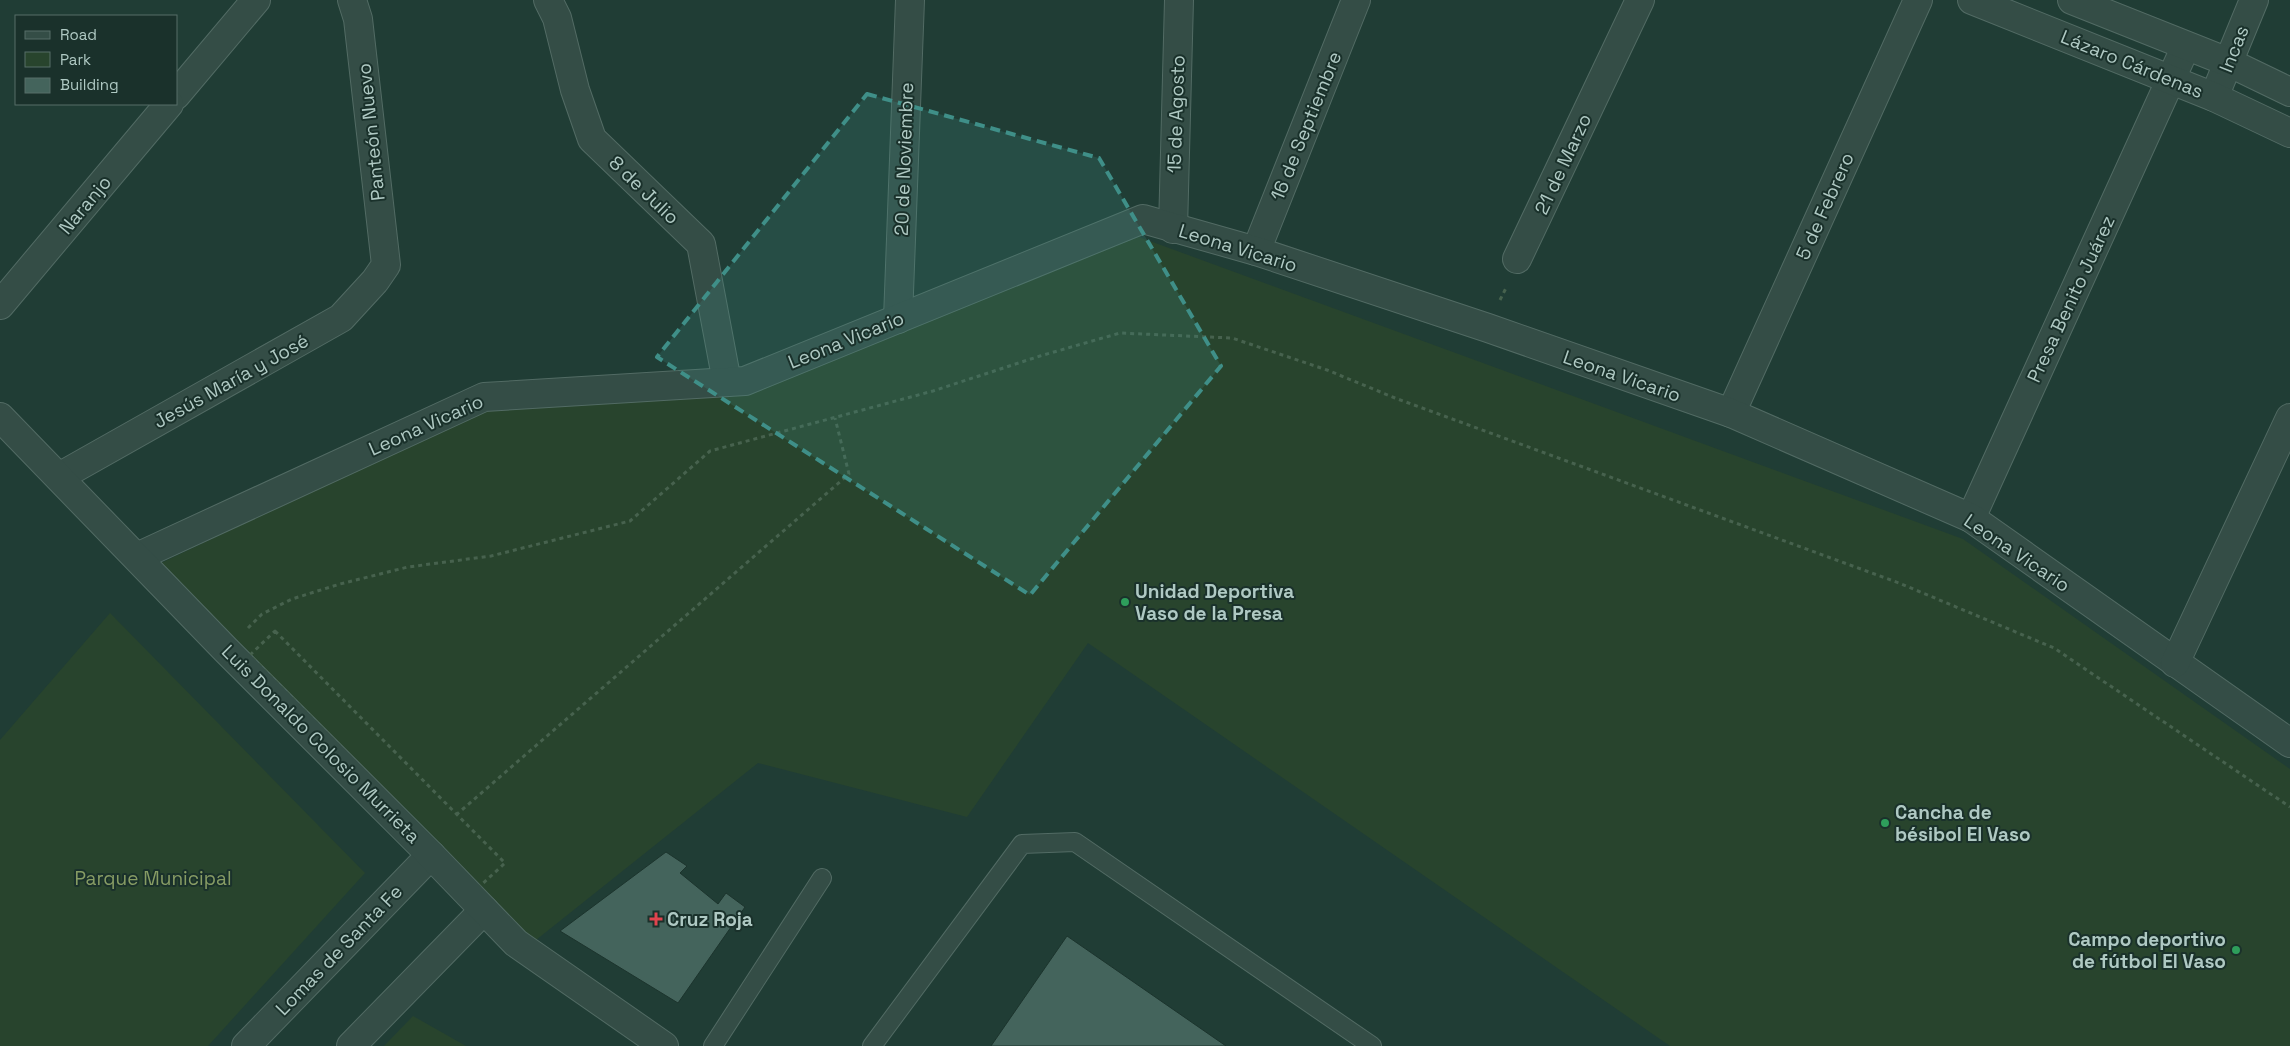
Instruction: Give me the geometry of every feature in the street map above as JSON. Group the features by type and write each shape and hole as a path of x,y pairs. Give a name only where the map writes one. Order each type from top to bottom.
{"street":[{"path":"178,93 256,0"},
{"name":"Panteón Nuevo","path":"352,0 358,19 386,265"},
{"name":"8 de Julio","path":"548,0 557,18 575,90 592,140 700,244 727,382"},
{"name":"20 de Noviembre","path":"898,319 910,0"},
{"name":"15 de Agosto","path":"1173,228 1179,0"},
{"name":"16 de Septiembre","path":"1256,252 1356,0"},
{"name":"21 de Marzo","path":"1517,259 1640,0"},
{"name":"5 de Febrero","path":"1731,413 1918,0"},
{"name":"Lázaro Cárdenas","path":"1972,0 2214,97 2290,134"},
{"name":"Lázaro Cárdenas","path":"2072,0 2228,62 2290,92"},
{"name":"Incas","path":"2214,97 2254,0"},
{"name":"Presa Benito Juárez","path":"1971,518 2186,46"},
{"name":"Naranjo","path":"0,305 168,105"},
{"name":"Leona Vicario","path":"137,557 484,397 745,381 1143,219 1256,252 1488,328 1731,413 1971,518 2290,743"},
{"name":"Jesús María y José","path":"59,477 341,318 375,281 386,265"},
{"name":"Luis Donaldo Colosio Murrieta","path":"0,417 226,650 516,943 664,1046"},
{"path":"2175,663 2290,418"},
{"name":"Lomas de Santa Fe","path":"246,1046 431,855"},
{"path":"351,1046 484,910"}],"lane":[{"path":"872,1046 1022,844 1075,842 1372,1046"},
{"path":"713,1046 822,878"}],"path":[{"path":"1488,328 1517,259"},
{"path":"226,650 262,614 292,599 340,584 408,568 491,556 630,521 710,450 933,391 1120,333 1232,338 1327,370 1395,398 1890,580 2054,648 2290,807"},
{"path":"456,815 849,474 835,418"}],"highlighted area":[{"path":"867,94 1099,158 1221,366 1030,595 657,357"}],"green space":[{"name":"Unidad Deportiva Vaso de la Presa","path":"1139,237 1963,539 2290,769 2290,1046 1670,1046 1088,643 967,817 758,763 531,944 234,642 161,563 483,410 732,392"},
{"name":"Parque Municipal","path":"110,613 365,873 208,1046 0,1046 0,740"},
{"path":"413,1016 466,1046 384,1046"}],"building":[{"name":"Cruz Roja","path":"666,852 687,866 680,873 718,904 726,893 745,907 678,1003 560,931"},
{"path":"1067,936 1226,1046 991,1046"}],"place":[{"name":"Unidad Deportiva Vaso de la Presa","path":"1125,602"},
{"name":"Cancha de bésibol El Vaso","path":"1885,823"},
{"name":"Cruz Roja","path":"656,919"},
{"name":"Campo deportivo de fútbol El Vaso","path":"2236,950"}]}
